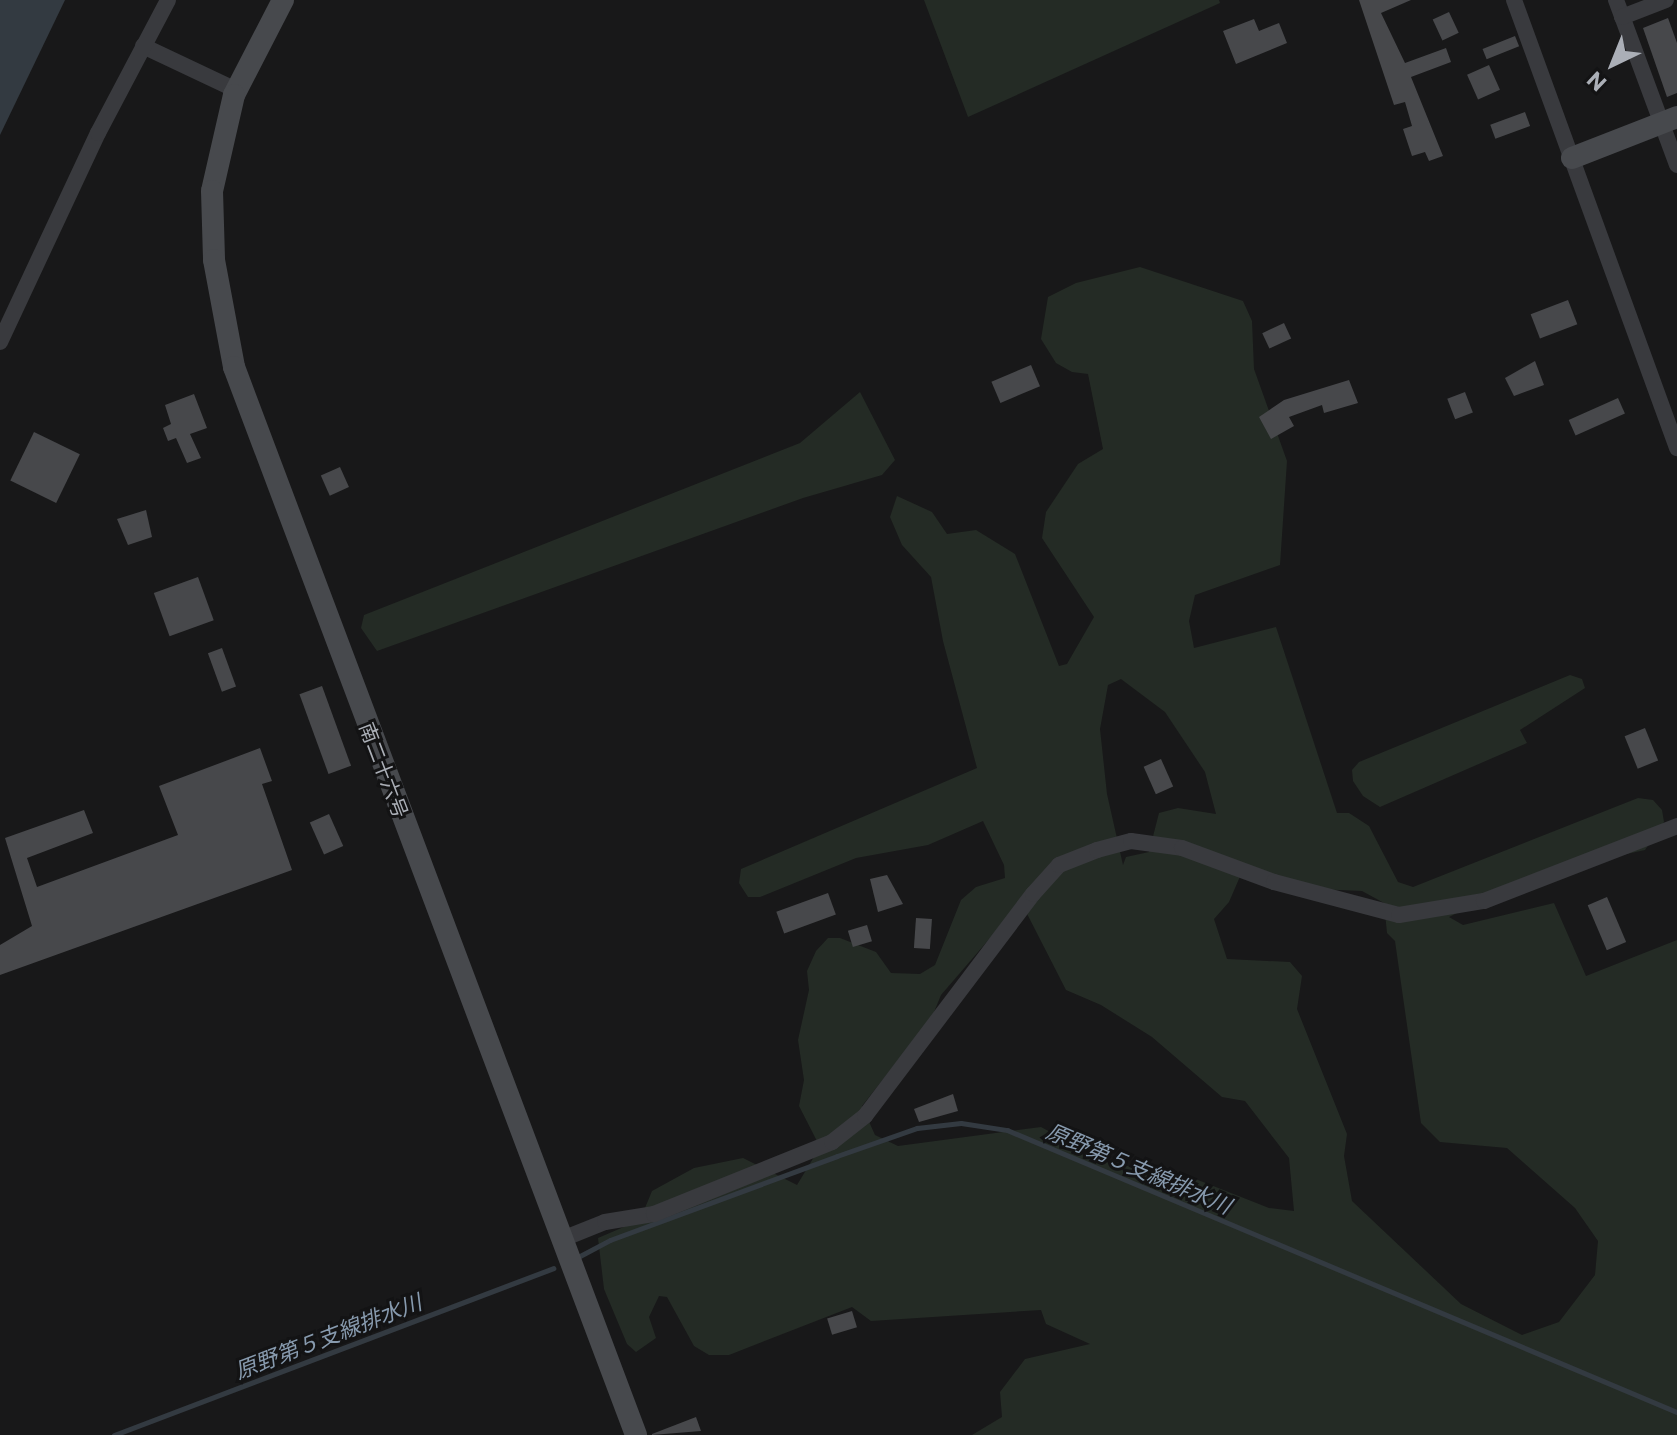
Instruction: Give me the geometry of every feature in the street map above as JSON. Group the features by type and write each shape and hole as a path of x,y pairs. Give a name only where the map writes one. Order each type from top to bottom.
{"street":[{"path":"0,342 168,0"},
{"name":"南二十六号","path":"283,0 236,90 220,140 212,191 214,260 234,367 560,1240 636,1435"},
{"path":"1514,0 1677,448"},
{"path":"1616,0 1669,120 1677,165"},
{"path":"1622,17 1666,0"},
{"path":"143,46 236,90"},
{"path":"1572,158 1669,120"},
{"path":"560,1240 605,1222 654,1214 832,1142 865,1116 1033,894 1059,865 1097,850 1131,841 1182,848 1274,882 1399,915 1484,901 1677,826"}],"shaded area":[{"path":"0,0 65,0 0,135"},
{"path":"924,0 1219,0 1220,3 968,117"},
{"path":"1140,267 1243,301 1252,321 1254,369 1287,461 1280,565 1195,595 1189,621 1194,648 1276,627 1337,813 1349,813 1369,826 1398,882 1413,887 1638,798 1653,800 1662,810 1664,822 1645,850 1535,874 1449,917 1463,925 1554,903 1586,976 1677,940 1677,1435 972,1435 1002,1417 1000,1392 1025,1359 1090,1344 1046,1324 1041,1310 871,1321 852,1307 729,1355 709,1355 694,1346 667,1297 659,1296 649,1317 656,1338 636,1352 627,1344 604,1289 598,1238 640,1220 652,1191 694,1168 743,1158 797,1185 820,1147 799,1106 804,1080 798,1040 809,990 807,971 816,951 828,938 840,938 876,952 891,973 920,974 935,965 961,900 976,887 1005,878 1004,865 983,821 928,845 856,858 760,897 748,897 739,883 741,869 977,768 943,641 931,577 902,545 890,517 897,496 932,512 947,534 976,530 1015,554 1059,666 1067,664 1094,617 1042,538 1046,512 1078,464 1103,449 1088,374 1072,372 1056,363 1041,339 1048,297 1076,283","holes":["1121,679 1165,712 1205,772 1216,814 1178,808 1159,813 1149,852 1126,857 1123,865 1107,794 1100,729 1108,685","1245,865 1317,889 1362,891 1384,903 1387,933 1395,941 1421,1123 1440,1142 1507,1148 1575,1208 1598,1241 1595,1275 1559,1322 1522,1335 1461,1304 1352,1201 1344,1156 1347,1134 1297,1009 1302,976 1290,962 1227,959 1214,919 1229,902","1021,902 1066,990 1101,1005 1152,1037 1222,1097 1245,1101 1289,1158 1294,1211 1269,1208 1193,1178 1106,1162 1041,1127 898,1146 875,1135 862,1106 932,1017 941,995"]},
{"path":"860,392 895,460 882,475 803,498 377,651 361,628 364,615 800,443"},
{"path":"1570,675 1582,679 1585,688 1520,730 1527,743 1380,807 1363,796 1353,781 1352,770 1359,762"}],"building":[{"path":"1359,0 1411,0 1381,13 1405,63 1446,48 1451,62 1411,77 1443,156 1429,161 1425,152 1412,156 1403,129 1412,126 1405,102 1394,105"},
{"path":"1449,12 1459,33 1442,40 1433,20"},
{"path":"1668,18 1677,43 1677,93 1667,97 1643,28"},
{"path":"1254,19 1259,31 1279,23 1287,43 1236,64 1223,31"},
{"path":"1515,36 1519,46 1487,59 1483,49"},
{"path":"1489,65 1500,90 1478,99 1467,75"},
{"path":"1525,112 1530,126 1495,139 1490,125"},
{"path":"1568,300 1577,324 1540,339 1531,314"},
{"path":"1284,323 1291,338 1269,349 1262,333"},
{"path":"1535,361 1544,385 1514,396 1505,378"},
{"path":"1031,365 1040,386 1000,403 991,382"},
{"path":"1349,380 1358,403 1324,413 1322,405 1289,417 1294,426 1271,439 1259,417 1284,400"},
{"path":"1465,392 1473,413 1455,419 1447,399"},
{"path":"194,394 207,428 190,434 201,458 187,463 176,438 168,441 163,428 171,424 165,405"},
{"path":"1618,398 1625,414 1576,435 1569,420"},
{"path":"34,432 80,454 56,503 10,481"},
{"path":"340,467 349,487 330,496 321,476"},
{"path":"146,510 152,537 128,545 117,519"},
{"path":"198,577 214,620 170,636 154,593"},
{"path":"222,648 236,687 222,692 208,653"},
{"path":"322,686 351,766 329,774 299,694"},
{"path":"1645,728 1658,760 1638,769 1625,736"},
{"path":"260,748 272,781 262,784 292,870 0,975 0,945 32,926 5,838 84,810 93,833 27,858 37,887 178,835 159,786"},
{"path":"1161,759 1173,786 1156,794 1144,767"},
{"path":"329,814 343,846 324,855 310,823"},
{"path":"887,875 903,904 878,912 870,879"},
{"path":"828,893 836,915 784,933 776,912"},
{"path":"1607,897 1626,942 1607,950 1588,905"},
{"path":"916,918 932,919 930,949 914,948"},
{"path":"867,925 872,941 853,947 848,931"},
{"path":"953,1094 958,1111 919,1122 914,1109"},
{"path":"852,1311 857,1327 832,1335 827,1319"},
{"path":"696,1417 701,1431 652,1435 652,1434"}],"waterway":[{"name":"原野第５支線排水川","path":"578,1257 610,1240 917,1128 961,1123 1007,1130 1677,1412"},
{"name":"原野第５支線排水川","path":"114,1435 553,1268"}]}
